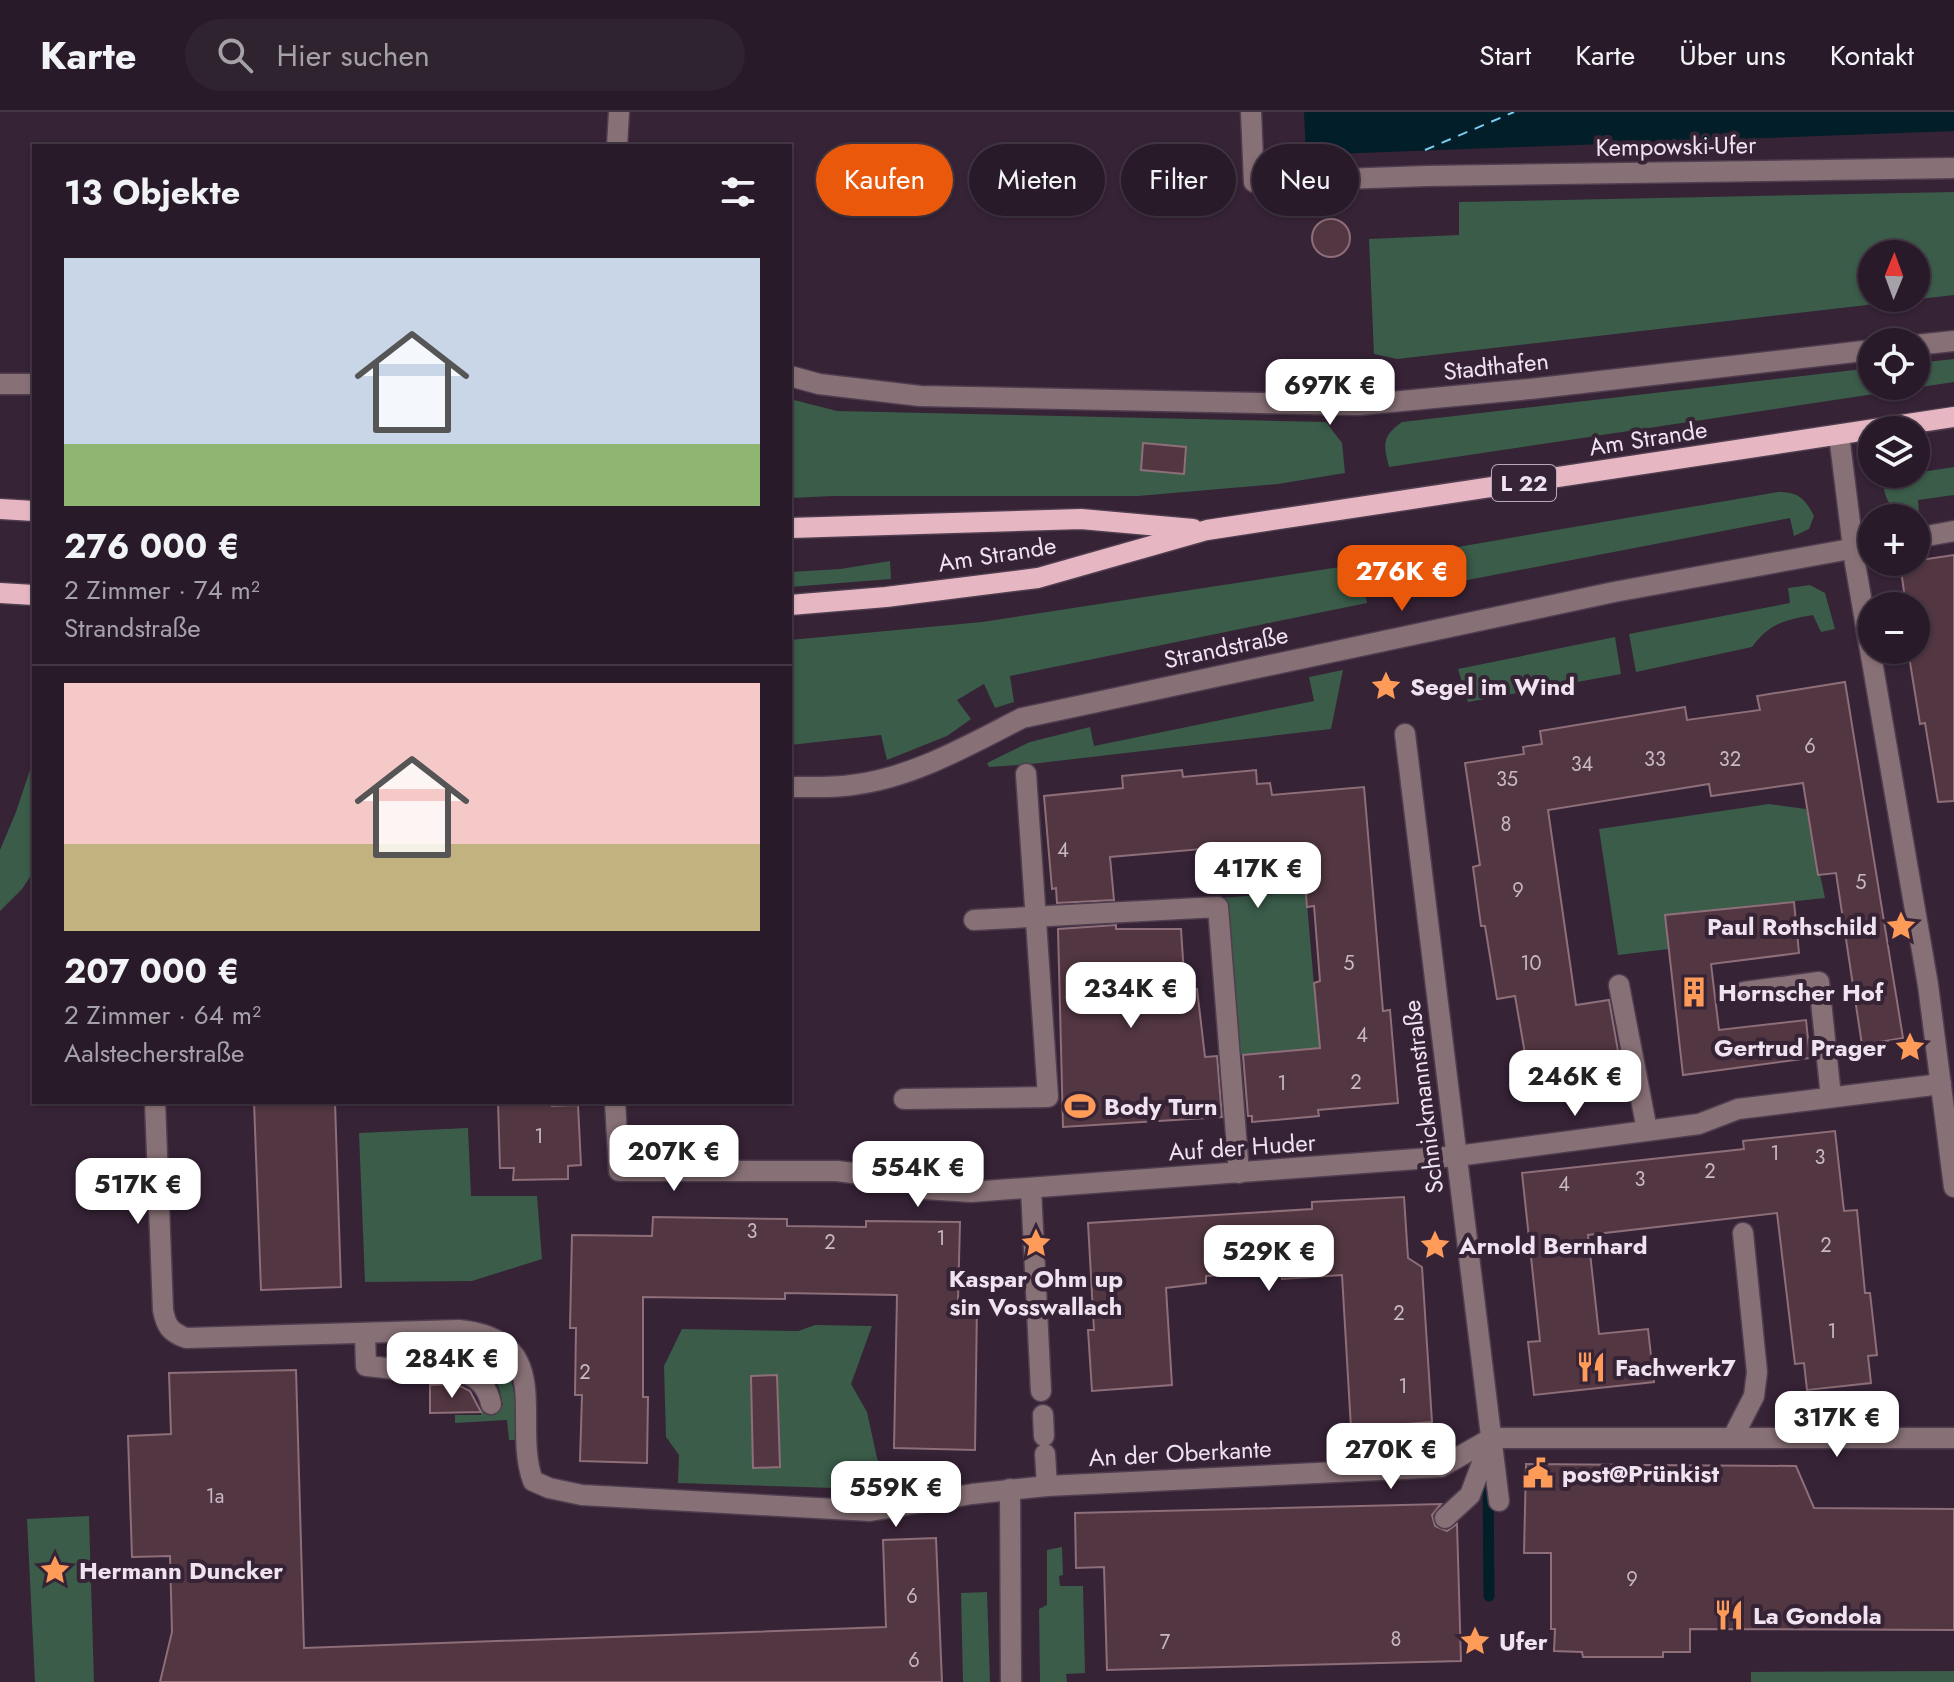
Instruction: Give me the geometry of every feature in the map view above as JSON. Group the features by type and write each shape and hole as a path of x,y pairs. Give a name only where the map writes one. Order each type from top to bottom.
{"main road":[{"name":"Am Strande","path":"792,605 1038,578 1207,530 1954,417"},
{"path":"0,509 32,511"},
{"name":"Am Strande","path":"792,528 1081,519 1207,530"},
{"path":"0,593 32,595"}],"street":[{"path":"617,144 619,112"},
{"name":"Kempowski-Ufer","path":"1251,112 1254,182 1427,176 1954,168"},
{"path":"1930,344 1954,341"},
{"name":"Stadthafen","path":"792,377 819,384 920,396 1359,405 1858,352"},
{"path":"0,384 32,384"},
{"path":"1839,435 1858,524"},
{"path":"1930,535 1954,531"},
{"name":"Strandstraße","path":"792,787 851,786 890,778 936,760 1022,718 1397,636 1614,592 1858,548"},
{"path":"1867,576 1928,985 1944,1042 1941,1084 1954,1187"},
{"name":"Schnickmannstraße","path":"1405,734 1499,1501"},
{"path":"904,1099 1048,1097 1026,774"},
{"path":"974,920 1218,907 1239,1173"},
{"path":"1744,992 1819,982 1831,1097"},
{"path":"1619,985 1647,1130"},
{"name":"Auf der Huder","path":"615,1104 619,1171 837,1171 907,1180 925,1189 951,1193 1457,1156 1699,1124 1738,1109 1941,1084"},
{"path":"155,1104 163,1310 165,1323 172,1333 186,1338 365,1334 366,1366 405,1370 456,1369 476,1377 486,1388 491,1404"},
{"path":"1031,1189 1041,1391"},
{"path":"1733,1437 1754,1396 1757,1372 1743,1233"},
{"name":"An der Oberkante","path":"365,1334 459,1330 482,1333 499,1342 513,1356 523,1376 528,1398 528,1464 533,1481 582,1495 870,1511 1047,1486 1441,1467 1492,1438 1954,1438"},
{"path":"1044,1435 1047,1486"},
{"path":"1445,1518 1470,1495 1492,1438"},
{"path":"1010,1489 1011,1682"}],"green space":[{"path":"1954,192 1954,295 1930,298 1930,240 1858,240 1858,306 1397,359 1374,354 1369,239 1459,235 1459,202"},
{"path":"1954,359 1954,382 1930,386 1930,362"},
{"path":"1858,370 1858,396 1389,467 1386,441 1402,422"},
{"path":"792,400 837,411 1326,422 1342,443 1345,473 1278,484 1138,496 792,498"},
{"path":"1954,467 1954,495 1918,500 1918,504 1890,504 1884,488 1930,488 1930,471"},
{"path":"1778,492 1791,493 1804,500 1814,516 1809,529 1794,536 1790,518 1421,589 1417,554"},
{"path":"890,561 891,579 792,587 792,572 840,569"},
{"path":"1359,564 1367,603 1010,676 1014,702 995,708 984,684 957,700 971,719 947,736 887,760 881,735 792,745 792,640 982,622"},
{"path":"1810,585 1825,593 1835,629 1821,632 1813,615 1794,619 1772,628 1752,647 1636,672 1629,634 1790,603 1788,588"},
{"path":"1615,637 1621,674 1468,702 1458,669"},
{"path":"1343,670 1331,729 1031,764 989,767 987,763 1030,742 1090,727 1094,746 1314,701 1309,677"},
{"path":"32,764 32,874 0,911 0,850"},
{"path":"1769,804 1806,809 1825,898 1665,915 1669,949 1618,955 1599,829"},
{"path":"1306,892 1315,997 1334,1061 1261,1054 1229,1055 1218,898"},
{"path":"468,1128 471,1196 537,1196 542,1259 472,1281 365,1282 359,1133"},
{"path":"815,1325 872,1326 851,1384 867,1412 877,1458 896,1490 678,1483 679,1455 666,1437 664,1366 682,1329 798,1331"},
{"path":"456,1340 491,1354 509,1375 515,1404 517,1440 509,1440 507,1420 455,1423 455,1415 481,1415 481,1407 503,1405 497,1383 476,1363 438,1356 398,1358 398,1346 404,1341"},
{"path":"89,1516 94,1682 35,1682 27,1519"},
{"path":"1062,1547 1063,1575 1059,1576 1060,1586 1083,1586 1085,1673 1066,1674 1067,1682 1040,1682 1039,1609 1047,1605 1047,1550"},
{"path":"987,1592 990,1682 963,1682 961,1593"},
{"path":"1954,1671 1954,1682 1751,1682 1751,1672"}],"water":[{"path":"1304,112 1954,112 1954,131 1359,153 1359,144 1305,144"}],"building":[{"path":"1331,219 1344,225 1350,238 1344,251 1331,257 1318,251 1312,238 1318,225"},
{"path":"1143,443 1186,447 1184,474 1141,470"},
{"path":"1954,555 1954,801 1938,802 1925,723 1920,724 1910,664 1930,664 1930,592 1904,592 1902,576 1930,576 1930,559"},
{"path":"1845,682 1903,1038 1862,1045 1836,873 1818,875 1803,783 1711,796 1709,784 1548,810 1576,1005 1609,1000 1620,1062 1529,1077 1515,996 1497,999 1485,926 1481,926 1473,867 1480,865 1465,763 1524,754 1523,747 1542,744 1540,731 1685,707 1687,720 1760,710 1757,696"},
{"path":"1182,770 1183,777 1256,770 1257,784 1270,783 1272,795 1364,787 1383,1011 1390,1010 1398,1103 1318,1110 1319,1116 1252,1122 1252,1116 1248,1116 1243,1055 1320,1048 1314,983 1320,981 1314,906 1307,907 1303,853 1277,855 1277,849 1203,855 1202,849 1110,857 1114,900 1057,903 1056,888 1052,889 1044,796 1123,788 1122,776"},
{"name":"Hornscher Hof","path":"1794,902 1799,953 1711,964 1719,1030 1806,1020 1810,1058 1683,1075 1665,915"},
{"path":"1116,925 1116,929 1181,929 1185,990 1197,989 1205,1057 1217,1056 1222,1117 1063,1127 1058,929"},
{"path":"254,1104 335,1104 341,1287 261,1290"},
{"path":"498,1104 578,1105 581,1165 568,1166 568,1179 513,1180 514,1168 500,1168"},
{"path":"1835,1131 1844,1211 1857,1210 1865,1293 1870,1293 1877,1355 1868,1356 1871,1383 1807,1390 1804,1363 1795,1364 1777,1213 1588,1235 1599,1334 1648,1329 1654,1382 1534,1395 1528,1342 1540,1341 1522,1173 1744,1149 1743,1141"},
{"path":"1404,1197 1408,1258 1422,1267 1432,1422 1351,1428 1342,1275 1282,1279 1281,1272 1206,1276 1206,1283 1166,1288 1172,1385 1092,1391 1088,1330 1094,1330 1088,1223 1312,1209 1312,1202"},
{"path":"653,1217 787,1219 787,1226 866,1227 866,1221 960,1222 958,1302 977,1303 975,1450 894,1448 897,1295 785,1293 785,1299 643,1297 643,1397 648,1397 647,1463 580,1461 582,1395 575,1395 576,1328 570,1328 572,1235 652,1236"},
{"path":"296,1370 304,1648 886,1627 883,1540 936,1538 942,1682 160,1682 172,1632 170,1556 132,1557 128,1436 171,1434 169,1373"},
{"path":"777,1375 780,1467 753,1468 751,1376"},
{"path":"456,1384 470,1391 481,1412 430,1413 430,1385"},
{"path":"1526,1464 1796,1466 1814,1508 1954,1509 1954,1630 1690,1629 1690,1652 1663,1652 1663,1657 1583,1657 1582,1652 1554,1651 1551,1553 1524,1553"},
{"path":"1441,1504 1432,1515 1435,1526 1447,1531 1457,1524 1461,1661 1107,1670 1104,1567 1076,1568 1075,1513"}],"waterway":[{"path":"1488,1481 1489,1596"}],"ferry route":[{"path":"1425,150 1514,112"}],"place":[{"name":"Segel im Wind","path":"1386,686"},
{"name":"Paul Rothschild","path":"1901,926"},
{"name":"Hornscher Hof","path":"1694,992"},
{"name":"Gertrud Prager","path":"1910,1047"},
{"name":"Body Turn","path":"1080,1106"},
{"name":"Kaspar Ohm up sin Vosswallach","path":"1036,1243"},
{"name":"Arnold Bernhard","path":"1435,1245"},
{"name":"Fachwerk7","path":"1591,1367"},
{"name":"post@Prünkist","path":"1538,1473"},
{"name":"Hermann Duncker","path":"55,1570"},
{"name":"La Gondola","path":"1729,1615"},
{"name":"Ufer","path":"1475,1641"}]}
